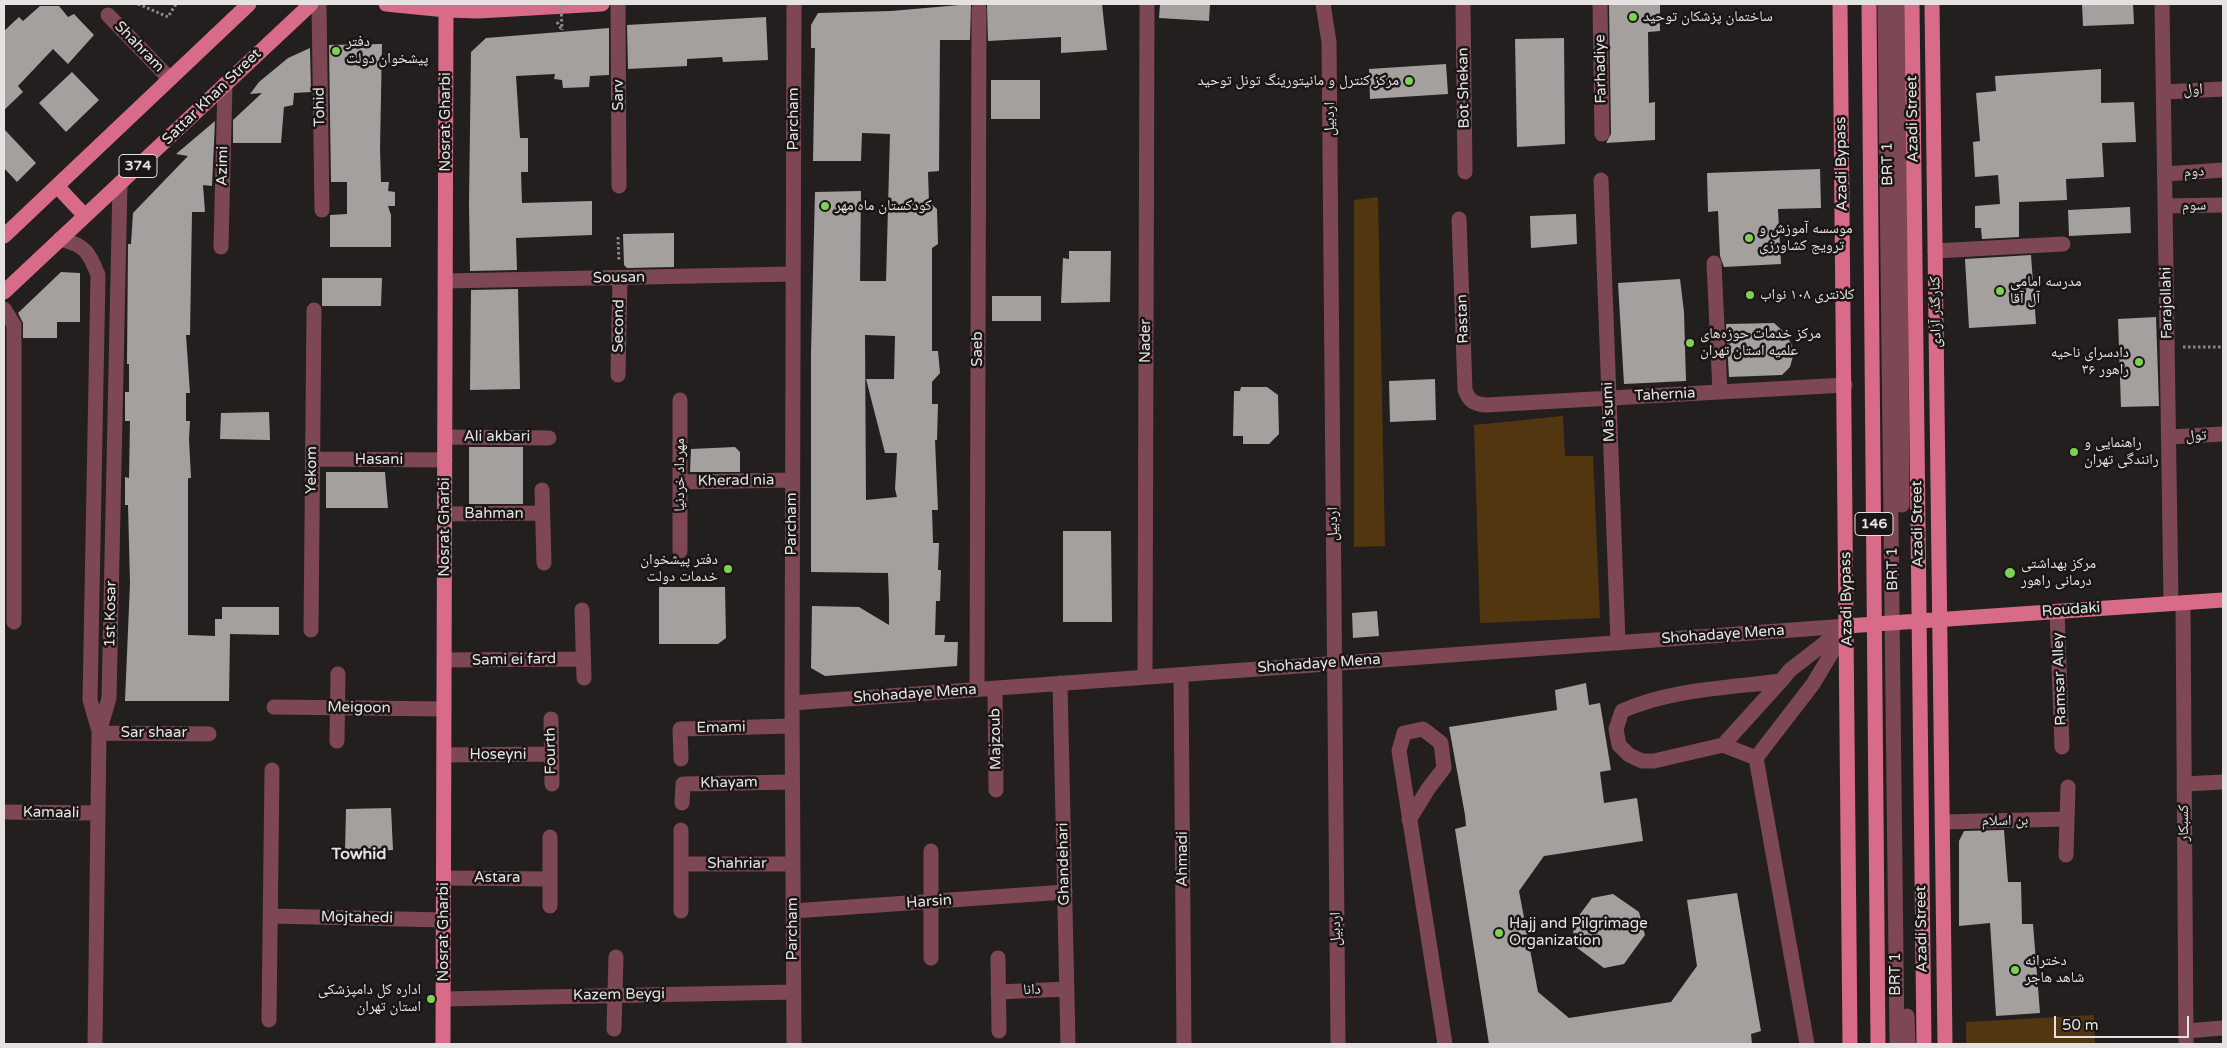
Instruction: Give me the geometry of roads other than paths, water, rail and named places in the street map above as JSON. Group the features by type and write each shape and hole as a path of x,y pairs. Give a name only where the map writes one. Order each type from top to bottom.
{"main road":[{"name":"374","path":"4,236 249,4"},
{"name":"Sattar Khan Street","path":"4,292 311,4"},
{"path":"386,4 450,6 478,10 602,4"},
{"name":"Azadi Bypass","path":"1840,4 1850,1044"},
{"name":"146","path":"1869,4 1878,1044"},
{"name":"Azadi Street","path":"1912,4 1924,1044"},
{"name":"کنارگذر آزادی","path":"1931,4 1940,618"},
{"name":"Nosrat Gharbi","path":"443,1044 446,281 450,6"},
{"path":"57,186 85,216"},
{"name":"Roudaki","path":"1847,626 1940,618 2223,600"},
{"path":"1940,618 1945,1044"}],"street":[{"name":"Tohid","path":"319,4 322,210"},
{"name":"Sarv","path":"618,4 619,186"},
{"name":"Parcham","path":"794,4 792,480 794,1044"},
{"name":"اردبیل","path":"1323,4 1329,42 1338,1044"},
{"name":"Bot Shekan","path":"1463,4 1465,172"},
{"name":"Farhadiye","path":"1600,4 1602,134"},
{"name":"BRT 1","path":"1885,4 1908,1044"},
{"name":"BRT 1","path":"1897,1044 1899,4"},
{"name":"Farajollahi","path":"2162,4 2169,437 2177,603"},
{"name":"Nader","path":"1145,677 1147,5"},
{"name":"Saeb","path":"977,689 979,9"},
{"name":"Shahram","path":"108,15 169,78"},
{"name":"Azimi","path":"221,247 225,84"},
{"name":"اول","path":"2164,92 2223,88"},
{"name":"دوم","path":"2165,174 2223,170"},
{"name":"Ma'sumi","path":"1601,180 1618,643"},
{"name":"1st Kosar","path":"95,1044 99,733 109,698 120,183"},
{"name":"سوم","path":"2165,206 2223,204"},
{"name":"Rastan","path":"1459,219 1466,390 1468,398 1473,402 1486,406"},
{"path":"60,239 76,243 89,253 98,275 90,700 99,733"},
{"path":"1935,251 2063,244"},
{"path":"1714,263 1720,392"},
{"name":"Sousan","path":"446,281 793,274"},
{"name":"Second","path":"618,375 620,278"},
{"path":"4,309 14,325 14,622"},
{"name":"Yekom","path":"311,630 314,310"},
{"name":"Tahernia","path":"1486,406 1845,385"},
{"name":"مهرداد خردنیا","path":"680,400 680,551"},
{"name":"تول","path":"2169,437 2223,434"},
{"name":"Ali akbari","path":"445,437 548,438"},
{"name":"Hasani","path":"313,459 445,460"},
{"name":"Kherad nia","path":"680,482 792,480"},
{"path":"542,490 544,563"},
{"name":"Bahman","path":"445,514 542,513"},
{"name":"کسبکار","path":"2177,603 2184,784 2186,1038"},
{"path":"582,610 584,678"},
{"name":"Ramsar Alley","path":"2058,611 2062,748"},
{"name":"Shohadaye Mena","path":"792,703 1847,626"},
{"path":"1781,681 1644,701 1622,711 1616,729 1619,745 1629,755 1642,761 1689,754 1723,745 1781,681 1790,670 1847,626"},
{"path":"1807,1044 1756,758 1813,684 1847,626"},
{"name":"Sami ei fard","path":"444,660 583,659"},
{"path":"337,742 338,674"},
{"name":"Ahmadi","path":"1181,675 1184,1044"},
{"name":"Ghandehari","path":"1060,683 1068,1044"},
{"name":"Majzoub","path":"995,688 996,790"},
{"name":"Meigoon","path":"274,707 444,709"},
{"name":"Fourth","path":"551,719 552,784"},
{"name":"Emami","path":"681,759 680,729 792,726"},
{"path":"1409,820 1428,788 1444,768 1441,743 1423,728 1404,733 1398,752 1445,1044"},
{"name":"Sar shaar","path":"99,733 209,734"},
{"path":"1723,745 1756,758"},
{"name":"Hoseyni","path":"444,755 551,754"},
{"path":"269,1020 272,770"},
{"name":"Khayam","path":"682,803 683,784 792,782"},
{"path":"2184,784 2223,782"},
{"path":"2066,855 2068,787"},
{"name":"Kamaali","path":"4,812 98,813"},
{"name":"بن اسلام","path":"1943,822 2067,820"},
{"path":"681,830 681,911"},
{"path":"550,837 550,906"},
{"path":"931,851 931,958"},
{"name":"Shahriar","path":"681,864 793,864"},
{"name":"Astara","path":"444,878 550,878"},
{"name":"Harsin","path":"793,910 1065,892"},
{"name":"Mojtahedi","path":"270,916 444,920"},
{"path":"614,1028 616,957"},
{"path":"998,958 999,1031"},
{"name":"دانا","path":"998,992 1067,989"},
{"name":"Kazem Beygi","path":"443,999 794,992"},
{"path":"2186,1038 2223,1028"}],"place":[{"name":"ساختمان پزشکان توحید","path":"1633,17"},
{"name":"دفتر پیشخوان دولت","path":"336,51"},
{"name":"مرکز کنترل و مانیتورینگ تونل توحید","path":"1409,81"},
{"name":"کودکستان ماه مهر","path":"825,206"},
{"name":"موسسه آموزش و ترویج کشاورزی","path":"1749,238"},
{"name":"مدرسه امامی آل آقا","path":"2000,291"},
{"name":"کلانتری ۱۰۸ نواب","path":"1750,295"},
{"name":"مرکز خدمات حوزه‌های علمیه استان تهران","path":"1690,343"},
{"name":"دادسرای ناحیه ۳۶ راهور","path":"2139,362"},
{"name":"راهنمایی و رانندگی تهران","path":"2074,452"},
{"name":"دفتر پیشخوان خدمات دولت","path":"728,569"},
{"name":"مرکز بهداشتی درمانی راهور","path":"2010,573"},
{"name":"Hajj and Pilgrimage Organization","path":"1499,933"},
{"name":"دخترانه شاهد هاجر","path":"2015,970"},
{"name":"اداره کل دامپزشکی استان تهران","path":"431,999"}],"district":[{"name":"Towhid","path":"359,855"}]}
